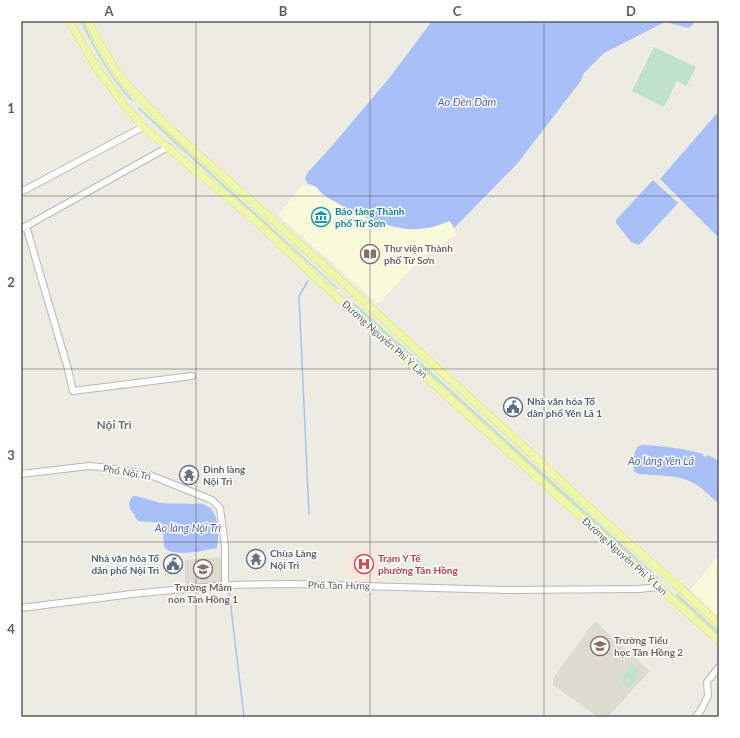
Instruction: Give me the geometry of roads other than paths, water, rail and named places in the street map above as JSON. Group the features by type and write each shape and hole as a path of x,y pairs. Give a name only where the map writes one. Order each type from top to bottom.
{"main road":[{"name":"Đường Nguyên Phi Ỷ Lan","path":"70,21 98,70 143,127 257,222 317,279 719,641"},
{"name":"Đường Nguyên Phi Ỷ Lan","path":"88,21 116,71 149,109 534,455 594,512 719,624"},
{"path":"342,301 352,291"},
{"path":"658,587 676,584"}],"street":[{"path":"21,192 143,127"},
{"path":"168,147 24,228 68,369 72,391 192,376"},
{"name":"Phố Nội Trì","path":"21,474 89,466 101,467 150,475 212,500 220,508 225,546 225,584"},
{"name":"Phố Tân Hưng","path":"21,608 225,584 292,584 506,590 633,589 658,587"},
{"path":"696,717 708,696 708,682 719,667"}],"water":[{"name":"Ao Đền Đầm","path":"432,21 696,21 689,28 665,22 604,53 584,73 580,82 517,164 454,228 450,221 424,229 400,228 376,222 344,207 325,196 316,187 308,184 305,178 308,172 390,77"},
{"path":"719,111 719,236 718,237 660,179"},
{"path":"653,180 678,203 638,245 631,242 616,223 616,220"},
{"name":"Ao làng Yên Lã","path":"642,445 688,450 703,454 703,456 706,457 708,455 719,461 719,504 701,488 682,478 640,474 636,472 633,468 633,461 637,448"},
{"name":"Ao làng Nội Trì","path":"133,496 163,503 203,504 209,507 213,511 217,523 217,548 189,553 168,550 164,546 162,523 138,521 135,517 129,506"}],"waterway":[{"path":"308,281 299,296 309,514"},
{"path":"229,591 244,717"}],"place":[{"name":"Bảo tàng Thành phố Từ Sơn","path":"321,217"},
{"name":"Thư viện Thành phố Từ Sơn","path":"370,254"},
{"name":"Nhà văn hóa Tổ dân phố Yên Lã 1","path":"513,407"},
{"name":"Đình làng Nội Trì","path":"189,475"},
{"name":"Chùa Làng Nội Trì","path":"256,559"},
{"name":"Nhà văn hóa Tổ dân phố Nội Trì","path":"173,564"},
{"name":"Trạm Y Tế phường Tân Hồng","path":"364,564"},
{"name":"Trường Mầm non Tân Hồng 1","path":"203,569"},
{"name":"Trường Tiểu học Tân Hồng 2","path":"600,646"}],"district":[{"name":"Nội Trì","path":"114,425"}]}
